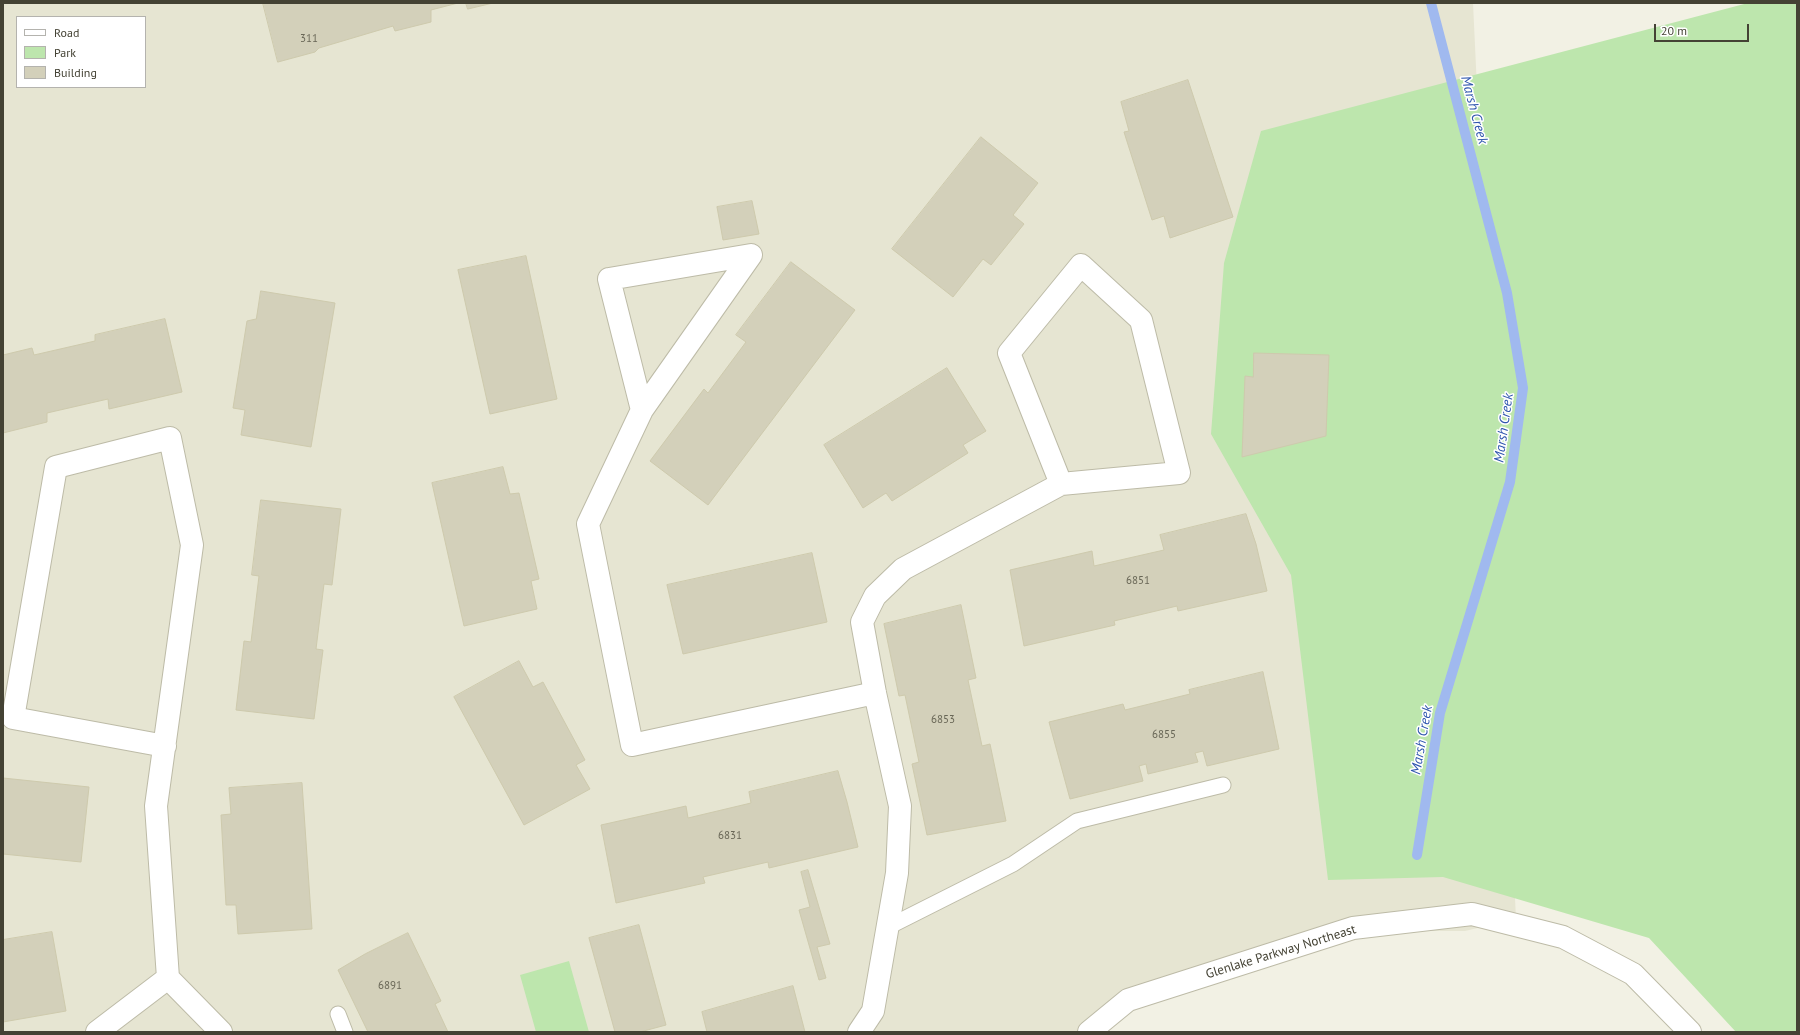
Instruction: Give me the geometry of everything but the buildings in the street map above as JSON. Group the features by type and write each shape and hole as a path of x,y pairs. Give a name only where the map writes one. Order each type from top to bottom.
{"street":[{"path":"642,410 609,279 751,255 642,410 588,524 632,746 875,693"},
{"path":"859,1032 873,1011 897,873 900,806 875,693 862,622 875,596 903,569 1061,484 1179,473 1141,320 1081,266 1009,353 1061,484"},
{"path":"165,746 13,718 56,466 170,438 192,545 165,746 156,806 168,978 221,1032"},
{"name":"Glenlake Parkway Northeast","path":"1089,1032 1128,1000 1353,928 1472,914 1563,937 1633,974 1690,1032"},
{"path":"98,1032 168,978"}],"lane":[{"path":"888,927 1014,864 1077,821 1223,785"},
{"path":"338,1014 345,1032"}],"shaded area":[{"path":"3,3 1473,3 1516,919 1465,931 1387,931 1126,996 1087,1032 3,1032"}],"green space":[{"path":"1748,3 1797,3 1797,1032 1736,1032 1649,938 1443,877 1328,880 1291,575 1211,434 1224,263 1261,131"},
{"path":"569,961 589,1032 536,1032 520,975"}],"waterway":[{"name":"Marsh Creek","path":"1417,855 1440,713 1510,482 1523,388 1507,293 1431,3"}]}
